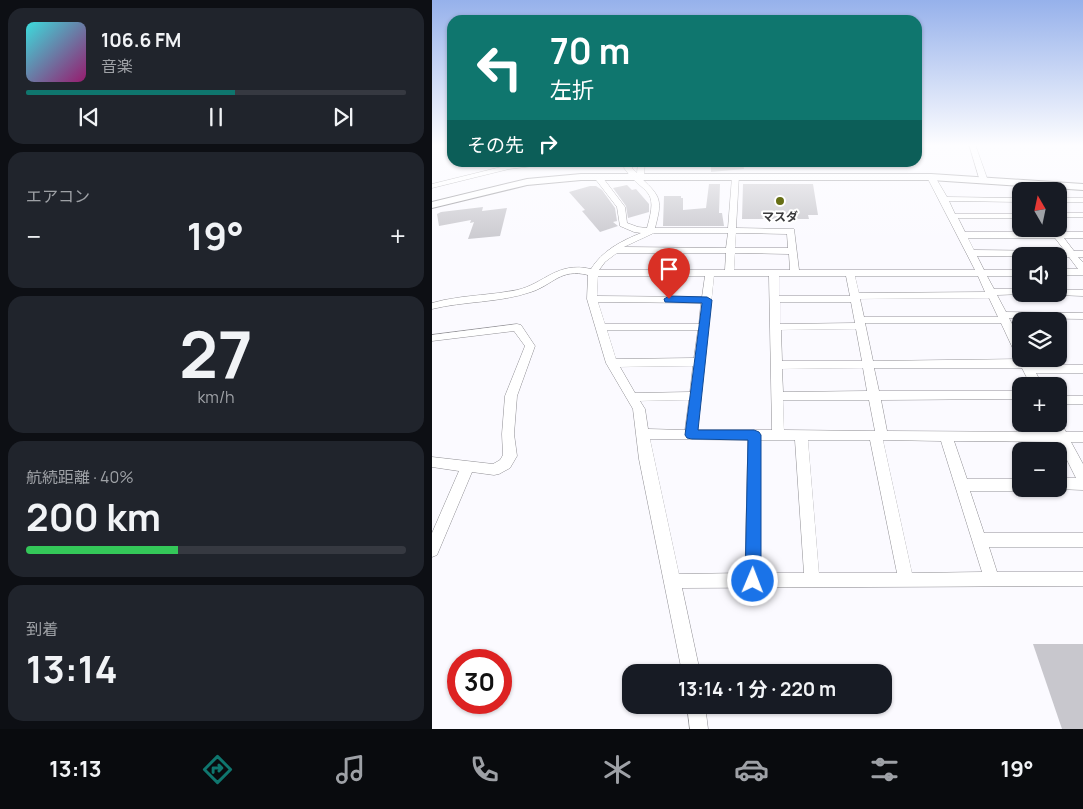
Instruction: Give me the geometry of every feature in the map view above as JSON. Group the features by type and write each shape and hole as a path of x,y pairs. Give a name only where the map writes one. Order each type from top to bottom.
{"street":[{"path":"432,186 464,178"},
{"path":"432,205 527,182 564,178"},
{"path":"599,178 621,207 623,224 637,230 650,232 792,231 795,273"},
{"path":"639,178 656,200 657,206 650,232 614,250 601,260 594,273 592,299 612,363 639,409 646,459 689,664"},
{"path":"728,273 736,178"},
{"path":"931,178 984,181 1012,185"},
{"path":"931,178 944,199 1012,335"},
{"path":"1067,187 1082,187"},
{"path":"944,199 1012,200"},
{"path":"1067,200 1082,200"},
{"path":"1067,215 1082,215"},
{"path":"952,216 1012,216"},
{"path":"962,235 1012,233"},
{"path":"1067,233 1082,235"},
{"path":"1060,238 1082,271 1067,272"},
{"path":"614,250 793,251"},
{"path":"971,254 1082,254"},
{"path":"432,306 450,300 530,290 546,280 567,271 582,269 594,273 1012,272"},
{"path":"692,435 710,273"},
{"path":"774,273 778,435"},
{"path":"850,273 874,396 878,436 906,580"},
{"path":"774,299 1012,292"},
{"path":"1067,293 1082,293"},
{"path":"592,299 707,300"},
{"path":"775,327 1003,317 1082,316"},
{"path":"432,338 517,327 530,346 511,396 508,434 510,456 505,464 494,470 432,462"},
{"path":"602,327 704,327"},
{"path":"612,363 700,362"},
{"path":"776,365 1012,364"},
{"path":"1060,367 1082,369"},
{"path":"777,396 1012,395"},
{"path":"632,397 696,396"},
{"path":"1067,400 1082,400"},
{"path":"1060,432 1082,478"},
{"path":"643,434 1082,437"},
{"path":"753,581 754,435"},
{"path":"801,435 812,581"},
{"path":"946,436 992,580"},
{"path":"432,550 468,468"},
{"path":"962,485 1012,484"},
{"path":"1067,484 1082,484"},
{"path":"980,540 1082,540"},
{"path":"673,581 1082,579"},
{"path":"697,714 699,729"}],"building":[{"path":"709,184 720,184 719,213 722,213 724,226 663,226 664,196 681,196 683,198 683,210 706,208"},
{"path":"743,184 813,184 818,215 808,215 809,219 742,219"},
{"path":"627,185 632,190 636,189 649,204 649,212 628,218 626,206 613,188"},
{"path":"596,186 602,190 615,208 617,221 613,222 618,226 600,232 582,211 585,210 569,192"},
{"path":"483,207 482,211 507,208 500,236 468,239 474,222 470,223 471,220 439,226 437,214 441,212"},
{"path":"1033,644 1083,644 1083,729 1062,729"}],"place":[{"name":"マスダ","path":"780,201"}],"route":[{"path":"669,299 707,300 692,435 754,435 753,581"}]}
